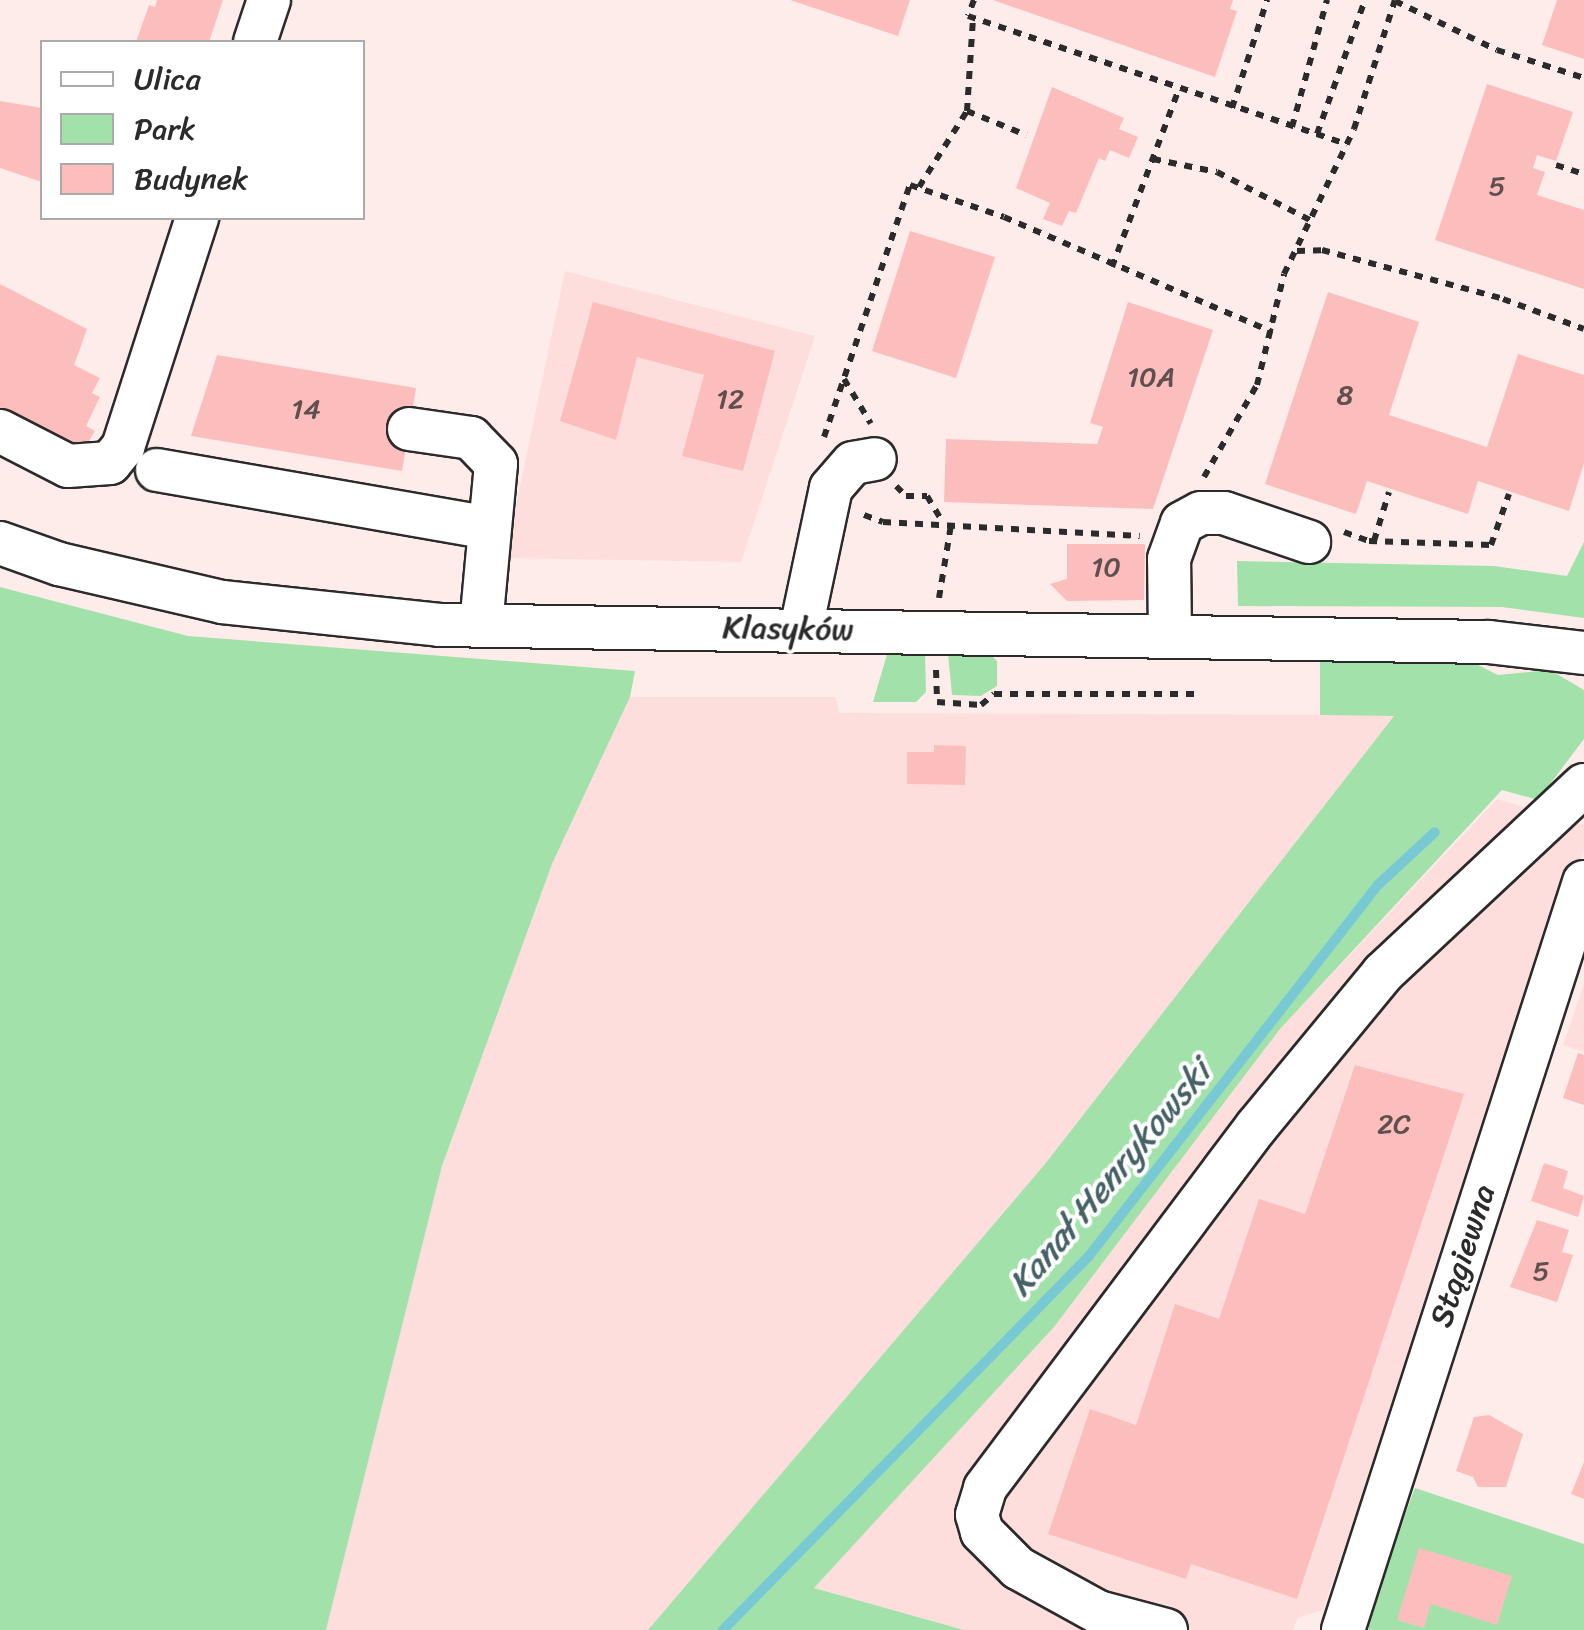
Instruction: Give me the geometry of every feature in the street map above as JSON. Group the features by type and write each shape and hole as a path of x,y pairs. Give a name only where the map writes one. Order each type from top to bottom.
{"street":[{"path":"256,40 270,0"},
{"path":"0,431 68,466 110,463 123,447 196,220"},
{"path":"409,429 471,438 490,452 499,476 489,528 481,625"},
{"path":"801,629 828,502 853,464 875,459"},
{"path":"157,470 489,528"},
{"path":"1170,636 1177,530 1201,512 1224,513 1321,536"},
{"name":"Klasyków","path":"0,543 59,564 222,602 481,625 1489,642 1584,653"},
{"path":"1166,1630 1098,1612 1018,1568 982,1532 977,1515 985,1488 1257,1126 1383,973 1584,785"},
{"name":"Stągiewna","path":"1343,1630 1584,882"}],"path":[{"path":"974,0 968,16 973,18 1178,91 1348,144"},
{"path":"1232,108 1267,0"},
{"path":"1292,127 1327,0"},
{"path":"1317,134 1365,0"},
{"path":"828,502 882,522 1177,530 1257,385 1296,251 1348,144 1395,0 1497,50 1584,78"},
{"path":"919,187 967,111 973,18"},
{"path":"1112,267 1178,91"},
{"path":"967,111 1026,135"},
{"path":"1153,159 1217,172 1312,221"},
{"path":"1556,166 1584,174"},
{"path":"822,444 906,189 919,187 1272,332"},
{"path":"1296,251 1322,250 1485,294 1584,329"},
{"path":"1206,473 1219,481"},
{"path":"1374,541 1389,492"},
{"path":"1321,536 1491,545 1509,494"},
{"path":"927,496 947,525 937,608"}],"shaded area":[{"path":"565,271 815,336 741,562 505,558"},
{"path":"630,697 836,697 839,713 1395,715 1045,1164 648,1630 326,1630 442,1166 552,864"},
{"path":"1497,799 1584,825 1584,849 1323,1610 1298,1618 1293,1630 964,1630 814,1588 1054,1327 1280,1029"},
{"path":"1584,984 1584,1052 1563,1045"}],"green space":[{"path":"1584,542 1584,618 1502,607 1238,606 1237,561 1494,566 1567,576"},
{"path":"0,587 188,636 635,671 630,697 552,864 442,1166 326,1630 0,1630"},
{"path":"888,651 925,652 926,692 916,702 873,702"},
{"path":"948,654 991,655 997,661 997,686 981,696 952,695"},
{"path":"1320,662 1472,662 1498,675 1550,670 1584,690 1584,739 1538,800 1502,790 1280,1029 1054,1327 814,1588 964,1630 648,1630 1045,1164 1394,716 1320,715"},
{"path":"1415,1488 1584,1544 1584,1630 1369,1630 1367,1616"}],"building":[{"path":"157,0 223,0 210,40 137,40 149,5 155,7"},
{"path":"790,0 910,0 898,36"},
{"path":"993,0 1233,0 1230,9 1237,11 1215,77"},
{"path":"1557,0 1584,0 1584,59 1542,45"},
{"path":"1487,84 1573,112 1556,161 1537,155 1533,168 1545,172 1537,195 1584,210 1584,289 1435,240"},
{"path":"1052,87 1124,118 1119,129 1138,137 1129,158 1110,150 1105,161 1099,158 1076,213 1069,211 1062,226 1043,219 1050,203 1016,188"},
{"path":"0,101 40,108 40,181 0,168"},
{"path":"910,231 995,257 956,378 872,351"},
{"path":"0,284 87,329 74,365 100,378 92,393 100,397 86,426 95,431 82,452 0,412"},
{"path":"1328,292 1419,322 1389,415 1487,447 1518,354 1584,375 1584,463 1569,511 1478,481 1468,514 1367,481 1356,514 1265,484"},
{"path":"593,302 775,351 743,471 682,456 704,375 637,357 616,440 560,421"},
{"path":"1128,302 1213,330 1153,509 944,502 946,439 1097,444 1103,427 1090,423"},
{"path":"217,355 416,388 402,471 191,436"},
{"path":"1067,544 1145,544 1144,600 1067,601 1050,584 1067,579"},
{"path":"934,745 966,746 965,785 907,784 907,752 934,752"},
{"path":"1578,1053 1584,1055 1584,1105 1563,1098"},
{"path":"1355,1065 1464,1094 1297,1599 1191,1564 1186,1579 1048,1534 1090,1409 1136,1425 1175,1304 1219,1319 1259,1199 1305,1214"},
{"path":"1544,1163 1568,1171 1563,1188 1584,1196 1578,1217 1531,1201"},
{"path":"1537,1220 1569,1230 1562,1252 1573,1255 1557,1302 1510,1287"},
{"path":"1489,1415 1523,1434 1506,1487 1478,1487 1473,1477 1456,1471 1474,1417"},
{"path":"1584,1462 1584,1499 1571,1494"},
{"path":"1419,1548 1512,1576 1497,1625 1431,1604 1424,1628 1397,1620"}],"waterway":[{"name":"Kanał Henrykowski","path":"723,1630 1089,1256 1379,884 1435,832"}]}
